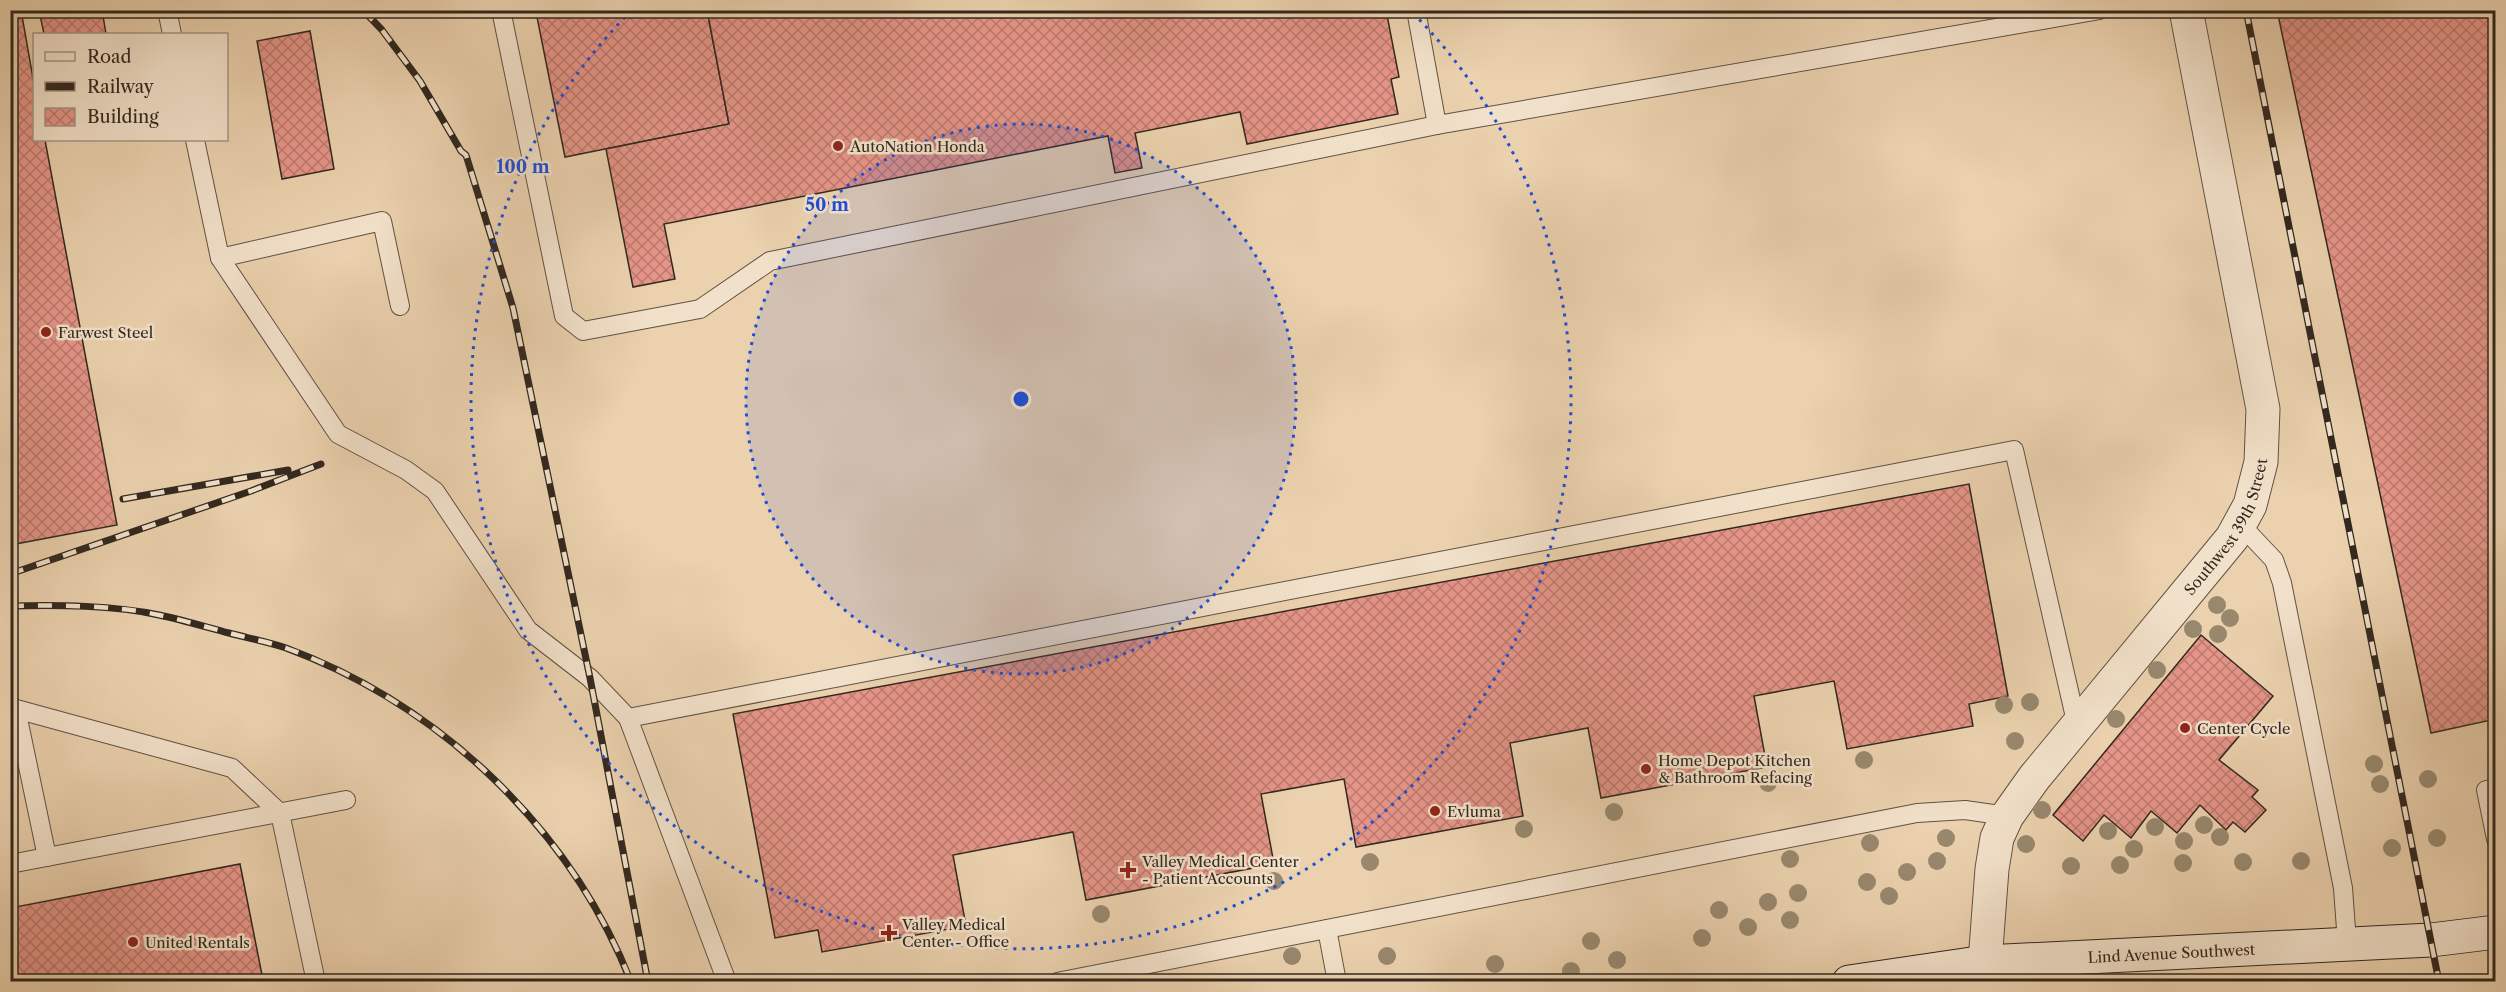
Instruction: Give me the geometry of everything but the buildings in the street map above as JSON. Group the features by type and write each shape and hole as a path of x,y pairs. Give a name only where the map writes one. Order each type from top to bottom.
{"street":[{"name":"Southwest 39th Street","path":"1986,972 1994,858 1997,838 2007,816 2034,778 2232,538 2250,505 2261,462 2263,409 2186,10"},
{"name":"Lind Avenue Southwest","path":"1849,981 2347,943 2430,940 2496,932"}],"lane":[{"path":"167,10 172,33"},
{"path":"501,10 564,316 583,331 700,309 770,261 1437,125 2100,10"},
{"path":"1416,10 1437,125"},
{"path":"195,141 220,258 338,434 406,470 435,491 528,630 590,678 628,718 727,981"},
{"path":"220,258 381,221 400,306"},
{"path":"628,718 2014,450 2077,726"},
{"path":"2240,524 2274,560 2282,584 2343,888 2347,943"},
{"path":"47,857 13,710 232,768 280,813 316,981"},
{"path":"2496,788 2486,790 2496,839"},
{"path":"10,864 346,800"},
{"path":"1057,981 1917,813 1965,810 2007,816"},
{"path":"1326,929 1337,981"}],"railway":[{"path":"363,10 382,30 420,81 461,151 466,155 513,308 590,678 648,982"},
{"path":"2246,10 2439,982"},
{"path":"10,574 251,491 321,464"},
{"path":"123,499 288,470"},
{"path":"10,606 104,607 177,619 286,648 343,672 396,703 447,738 494,779 536,824 573,873 605,926 631,982"}],"place":[{"name":"AutoNation Honda","path":"838,146"},
{"name":"Farwest Steel","path":"46,332"},
{"name":"Center Cycle","path":"2185,728"},
{"name":"Home Depot Kitchen & Bathroom Refacing","path":"1646,769"},
{"name":"Evluma","path":"1435,811"},
{"name":"Valley Medical Center - Patient Accounts","path":"1128,870"},
{"name":"Valley Medical Center - Office","path":"889,933"},
{"name":"United Rentals","path":"133,942"}]}
